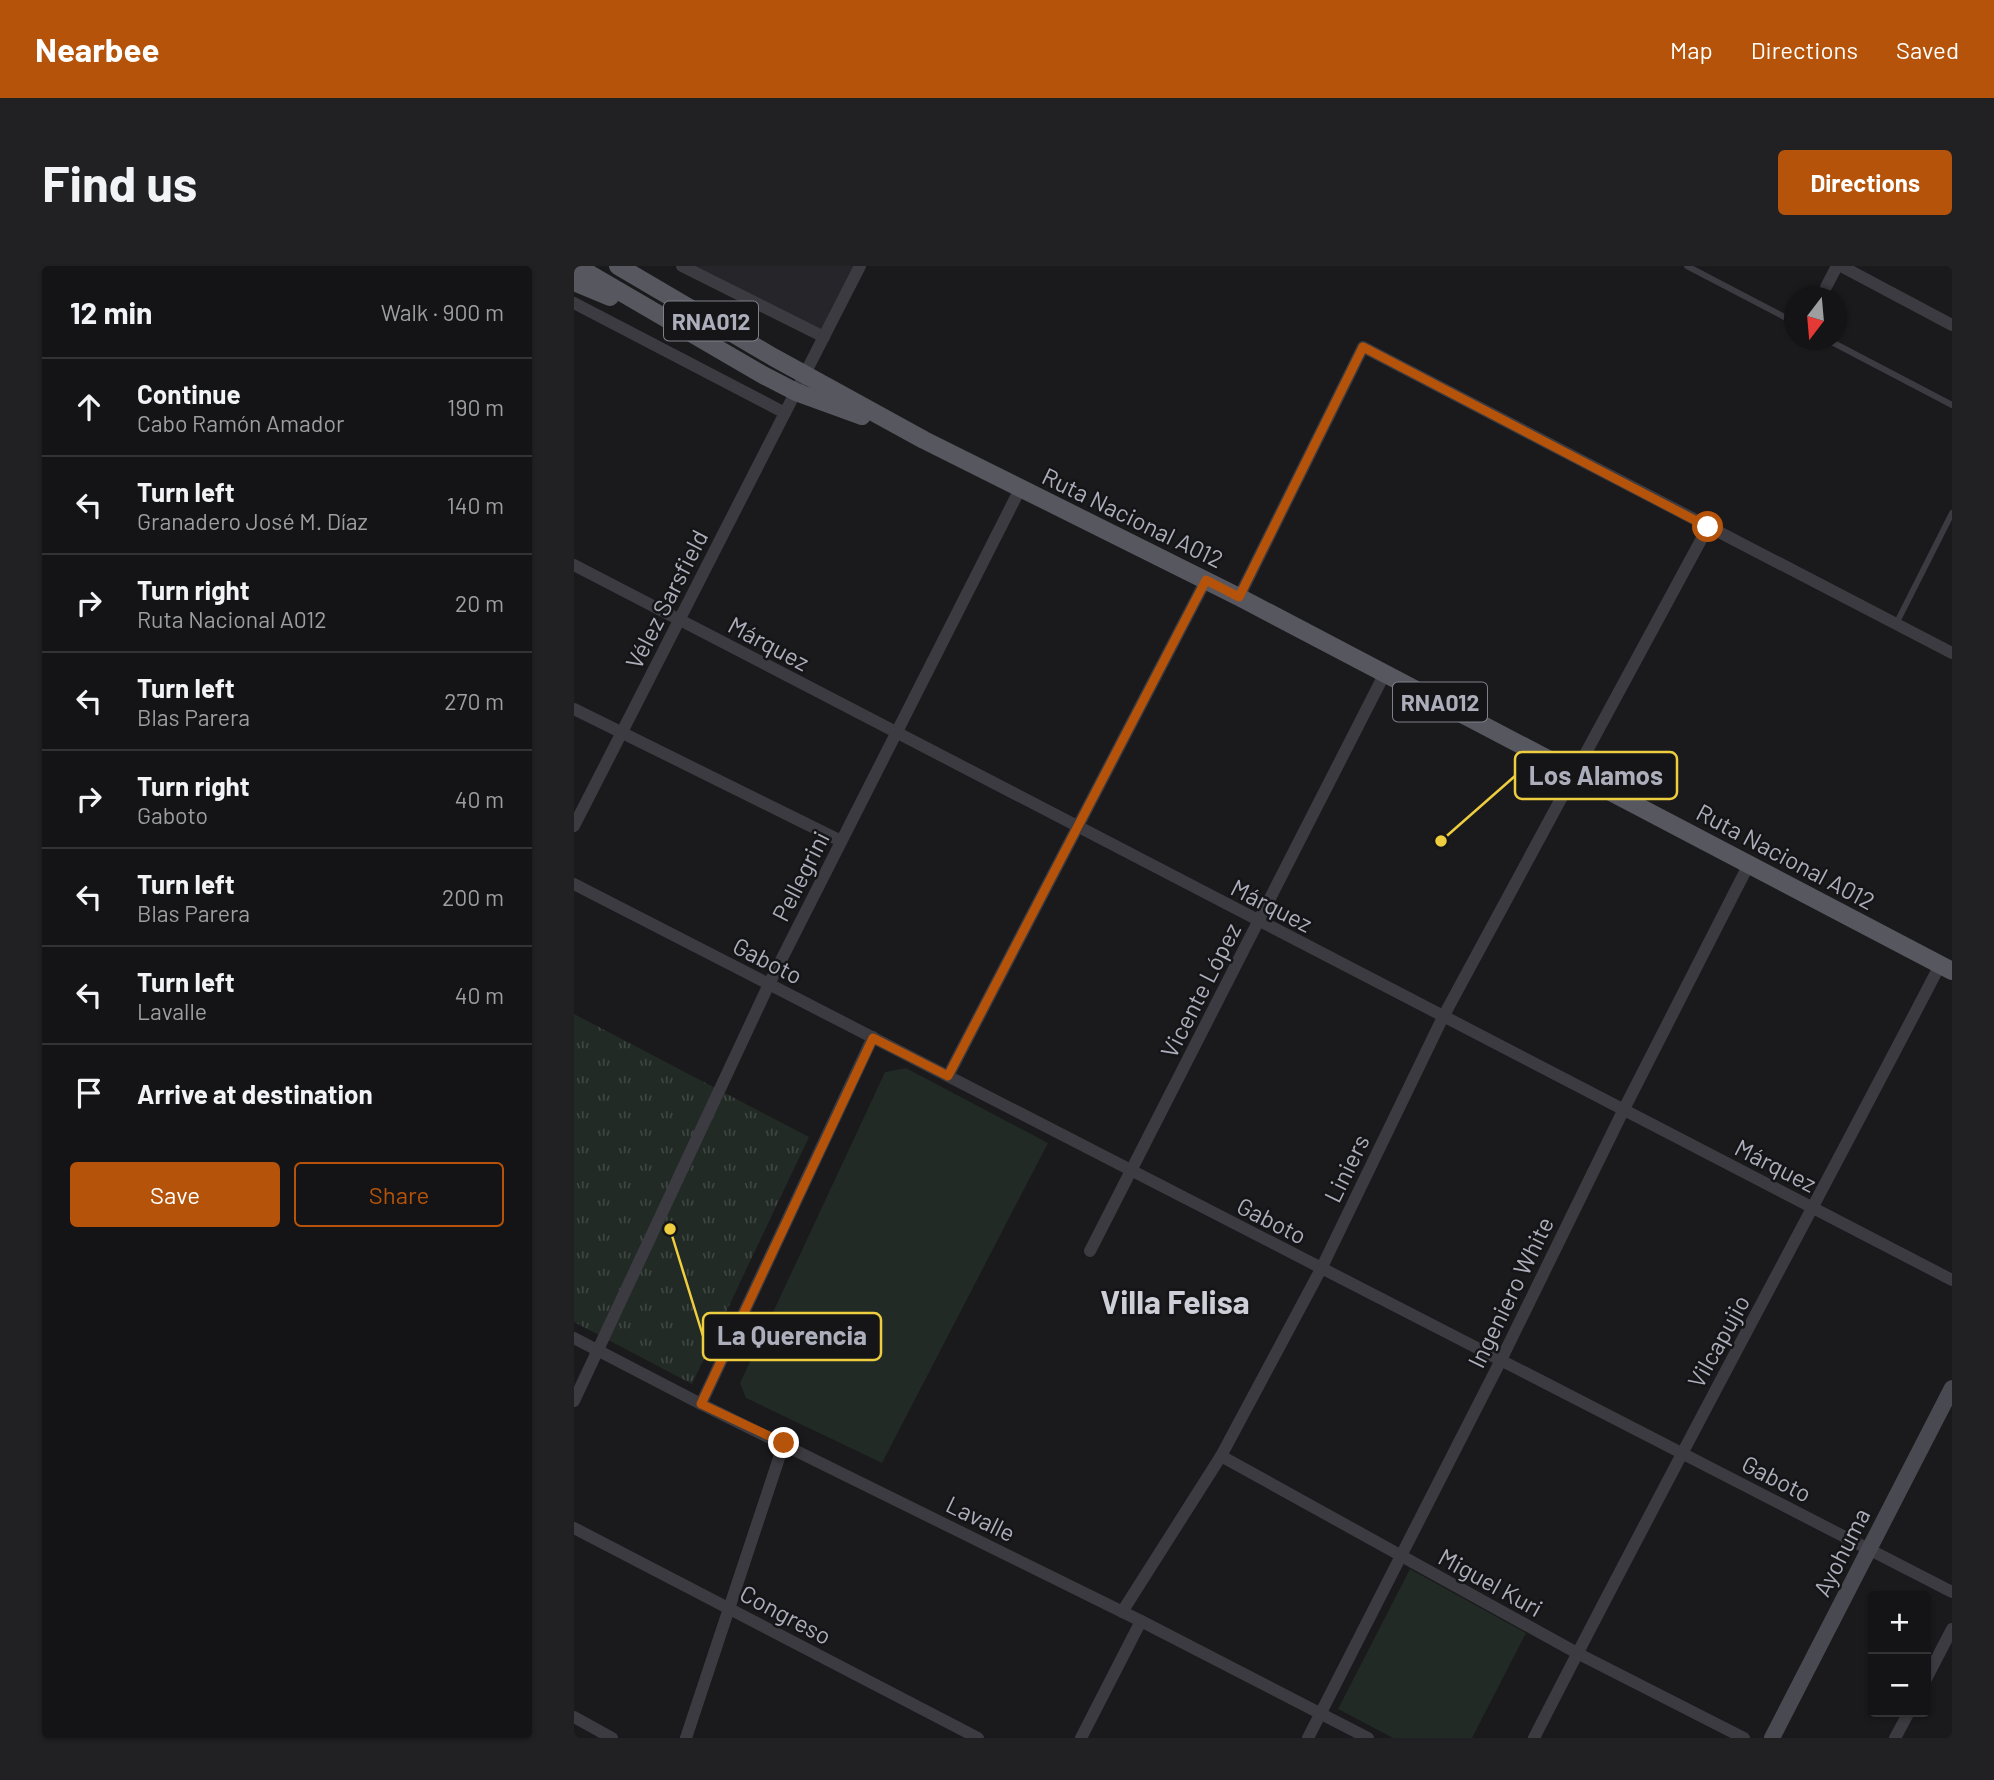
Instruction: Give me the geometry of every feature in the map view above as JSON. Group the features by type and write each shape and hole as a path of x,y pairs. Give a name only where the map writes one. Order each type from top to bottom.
{"main road":[{"name":"Ruta Nacional A012","path":"576,266 674,325 796,391 924,439"},
{"name":"Ruta Nacional A012","path":"618,266 805,375 924,439 1239,597 1946,968"},
{"path":"574,282 674,325"}],"street":[{"path":"682,266 824,337"},
{"name":"Vélez Sarsfield","path":"574,826 860,266"},
{"path":"1826,287 1839,266 1952,325"},
{"path":"574,303 785,413"},
{"path":"1239,597 1363,347 1952,653"},
{"name":"Pellegrini","path":"574,1401 769,984 1020,489"},
{"name":"Liniers","path":"1122,1612 1221,1456 1321,1269 1443,1017 1708,527"},
{"name":"Márquez","path":"574,565 1952,1280"},
{"path":"948,1076 1206,580"},
{"name":"Vicente López","path":"1090,1251 1385,673"},
{"path":"574,709 841,841"},
{"name":"Ingeniero White","path":"1308,1738 1749,864"},
{"name":"Gaboto","path":"574,884 1952,1592"},
{"name":"Vilcapujio","path":"1534,1738 1681,1453 1946,968"},
{"path":"701,1404 873,1038"},
{"name":"Lavalle","path":"574,1338 701,1404 1141,1621 1368,1738"},
{"name":"Ayohuma","path":"1772,1738 1952,1388"},
{"path":"686,1738 784,1443"},
{"name":"Miguel Kuri","path":"1221,1456 1577,1653 1744,1738"},
{"name":"Congreso","path":"574,1528 978,1738"},
{"path":"1082,1738 1141,1621"},
{"path":"1931,1669 1952,1629"},
{"path":"574,1717 612,1738"},
{"path":"1895,1738 1906,1717"}],"lane":[{"path":"1687,266 1784,317"},
{"path":"1847,350 1952,405"},
{"path":"1896,624 1952,513"}],"shaded area":[{"path":"682,266 860,266 824,337"}],"green space":[{"path":"574,1014 809,1137 692,1384 574,1322"},
{"path":"906,1068 1048,1143 882,1463 746,1398 740,1383 885,1072"},
{"path":"1410,1569 1526,1633 1472,1738 1393,1738 1338,1709"}],"place":[{"name":"Los Alamos","path":"1441,841"},
{"name":"La Querencia","path":"670,1229"}],"district":[{"name":"Villa Felisa","path":"1175,1301"}],"route":[{"path":"784,1443 701,1404 873,1038 948,1076 1206,580 1239,597 1363,347 1708,527"}]}
